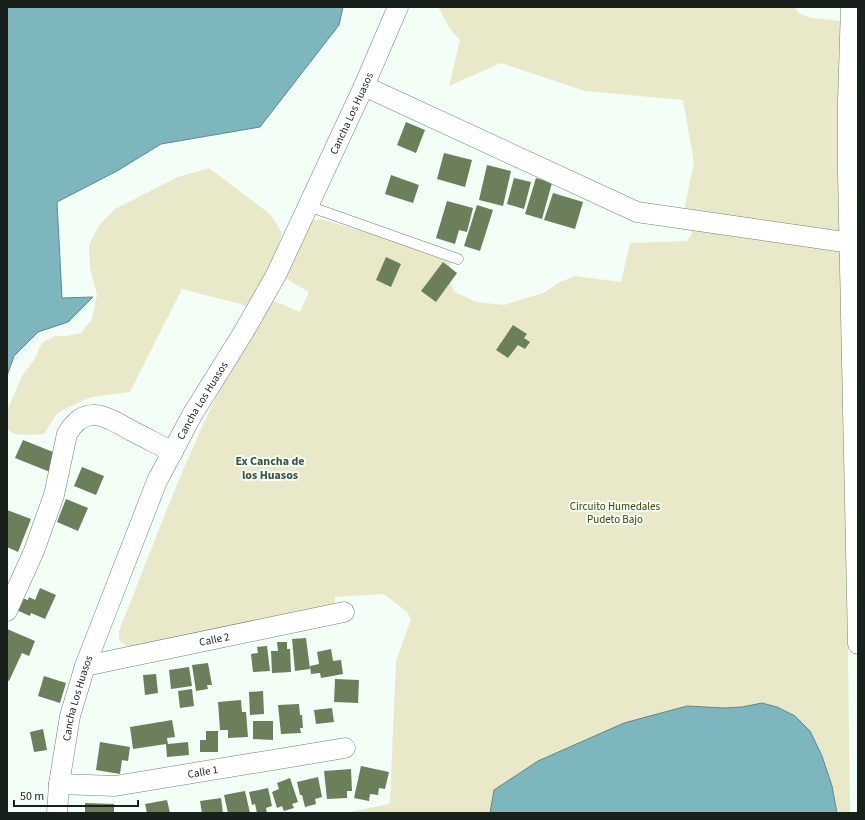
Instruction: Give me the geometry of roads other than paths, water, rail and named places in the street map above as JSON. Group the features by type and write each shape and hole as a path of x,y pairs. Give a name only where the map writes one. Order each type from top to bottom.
{"street":[{"name":"Cancha Los Huasos","path":"58,813 59,784 70,716 85,666 158,481 192,415 243,333 276,275 364,86 398,7"},
{"path":"851,7 848,101 858,644"},
{"path":"364,86 637,212 851,243"},
{"path":"7,611 34,551 54,494 67,434 77,421 92,415 108,417 173,452"},
{"name":"Calle 2","path":"85,666 344,612"},
{"name":"Calle 1","path":"59,784 115,786 345,748"}],"lane":[{"path":"308,206 458,259"}],"water":[{"path":"7,7 343,7 339,25 260,127 161,144 117,171 57,202 62,298 93,297 68,322 38,332 14,356 7,376"},
{"path":"762,703 777,707 795,716 810,731 822,756 832,786 837,813 490,813 494,790 538,761 624,723 687,706 724,708 742,707"}],"district":[{"name":"Ex Cancha de los Huasos","path":"270,468"}],"park label":[{"name":"Circuito Humedales Pudeto Bajo","path":"615,512"}]}
